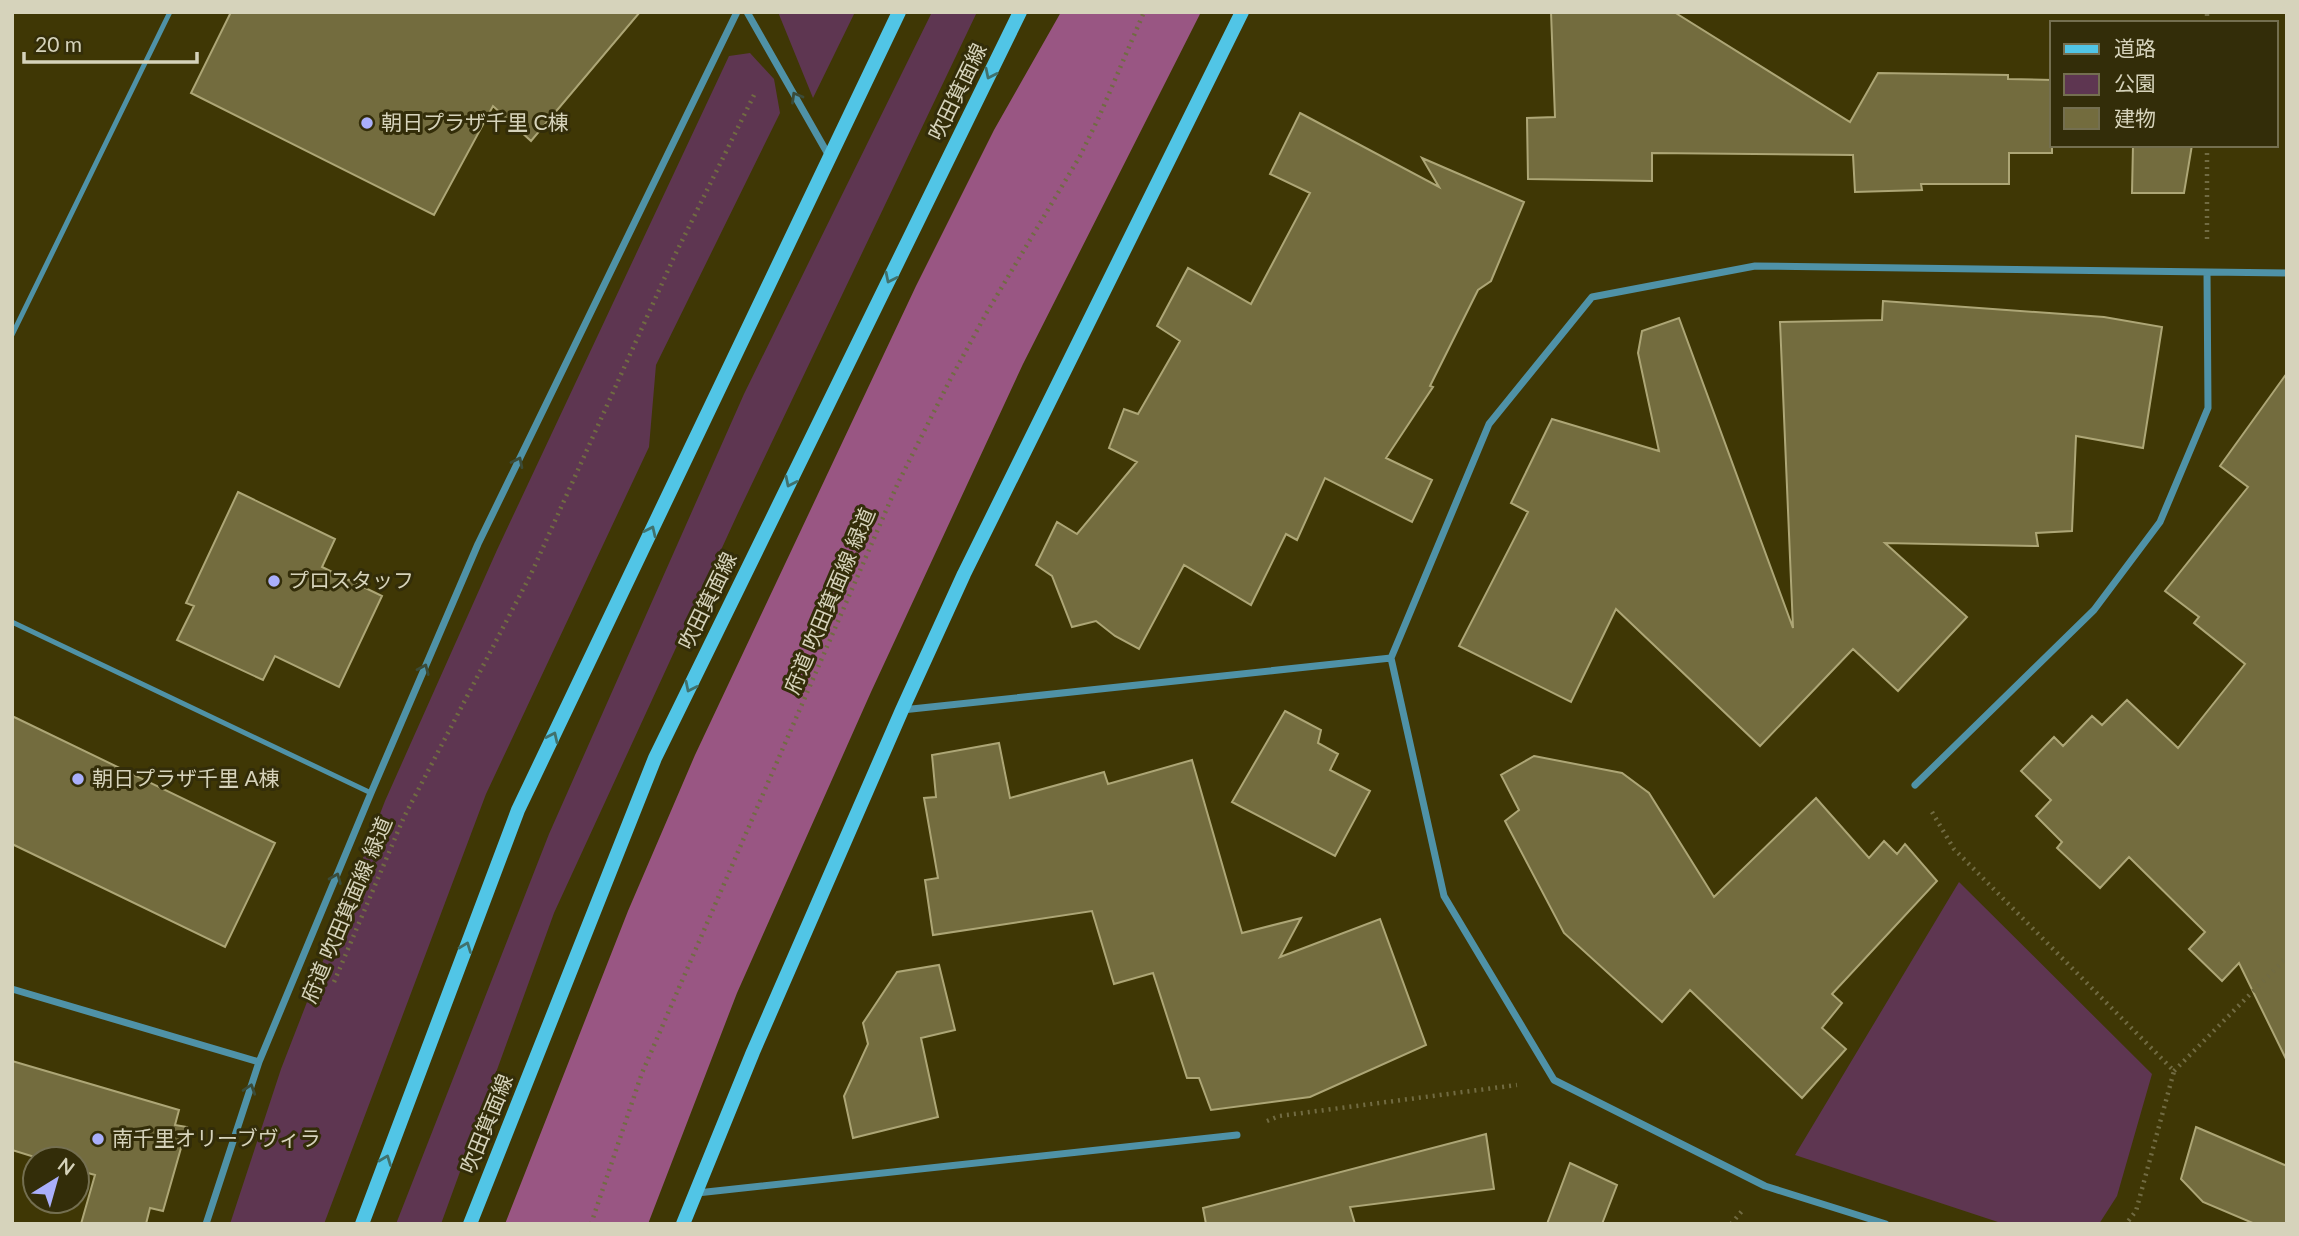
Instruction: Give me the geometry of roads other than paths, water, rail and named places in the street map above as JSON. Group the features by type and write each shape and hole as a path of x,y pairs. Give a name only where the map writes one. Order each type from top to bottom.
{"main road":[{"path":"362,1224 518,810 899,12"},
{"name":"吹田箕面線","path":"470,1224 655,758 1020,12"},
{"path":"683,1224 753,1052 901,710 964,574 1242,12"}],"street":[{"path":"206,1224 259,1062 478,544 737,12"},
{"path":"747,12 830,156"},
{"path":"1886,1224 1765,1186 1554,1080 1444,896 1391,658 1489,424 1592,297 1755,266 2287,273"},
{"path":"1915,785 2094,610 2160,522 2208,408 2207,272"},
{"path":"901,710 1391,658"},
{"path":"12,989 259,1062"},
{"path":"696,1193 1237,1135"}],"lane":[{"path":"12,335 170,12"},
{"path":"12,622 371,793"}],"place":[{"name":"朝日プラザ千里 C棟","path":"367,123"},
{"name":"プロスタッフ","path":"274,581"},
{"name":"朝日プラザ千里 A棟","path":"78,779"},
{"name":"南千里オリーブヴィラ","path":"98,1139"}]}
